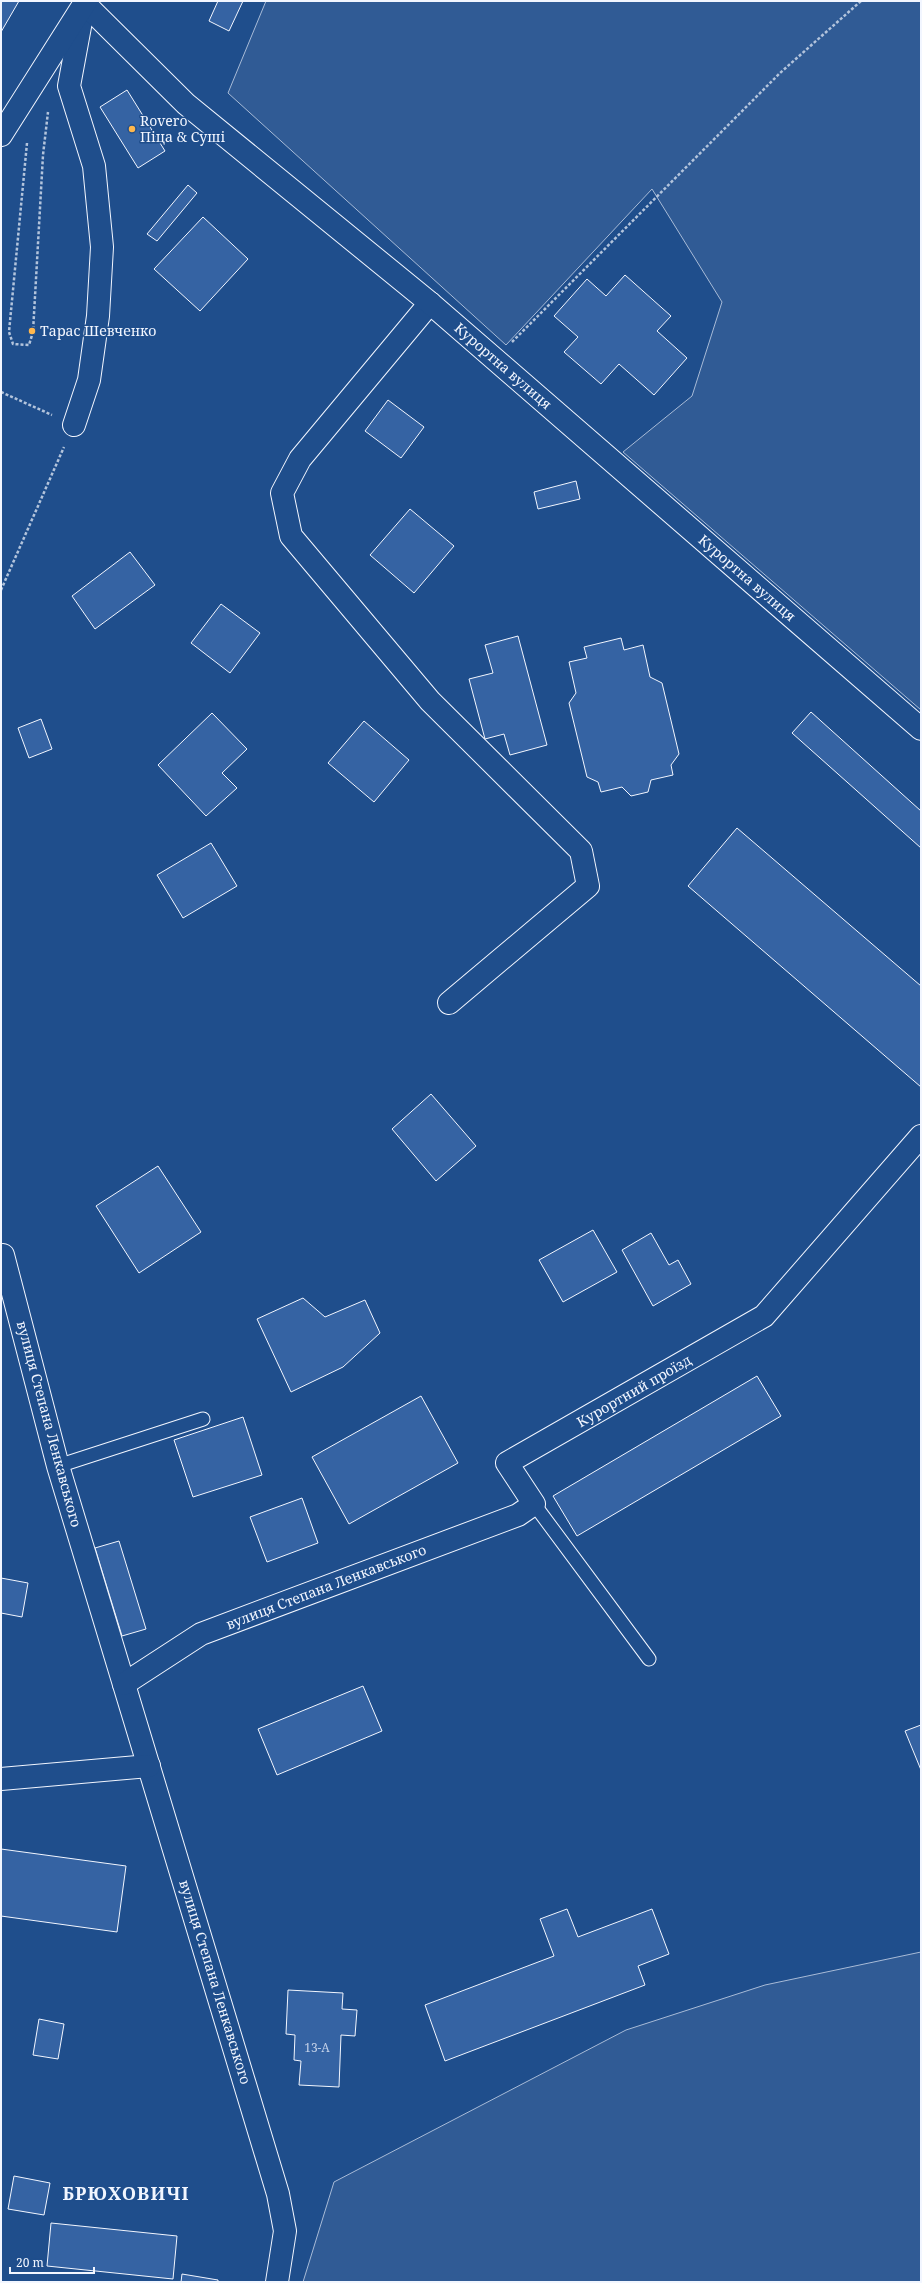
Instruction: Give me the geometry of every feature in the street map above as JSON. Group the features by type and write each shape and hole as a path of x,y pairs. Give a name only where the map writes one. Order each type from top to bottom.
{"street":[{"name":"Курортна вулиця","path":"85,2 186,104 430,303 921,729"},
{"path":"1,136 85,2"},
{"path":"74,425 89,380 98,316 102,247 94,166 69,86 85,2"},
{"path":"430,303 300,459 282,493 291,536 430,701 581,851 588,886 449,1003"},
{"name":"Курортний проїзд","path":"534,1504 507,1463 764,1316 921,1136"},
{"name":"вулиця Степана Ленкавського","path":"3,1255 58,1466 278,2194 285,2231 277,2282"},
{"name":"вулиця Степана Ленкавського","path":"124,1684 201,1634 518,1515 534,1504"},
{"path":"1,1779 149,1766"}],"lane":[{"path":"58,1466 203,1419"},
{"name":"Курортний проїзд","path":"534,1504 649,1659"}],"path":[{"path":"494,359 780,74 861,1"},
{"path":"28,139 9,332 13,344 29,345 33,332 43,155 48,110"},
{"path":"1,392 74,425 15,555 1,590"}],"shaded area":[{"path":"266,1 921,1 921,710 623,452 692,396 722,302 652,189 506,345 228,93"},
{"path":"921,1952 921,2282 303,2282 334,2182 626,2030 765,1985"}],"building":[{"path":"1,1 19,1 1,32"},
{"path":"218,1 243,1 229,31 209,21"},
{"name":"Rovero Піца & Суші","path":"127,90 165,151 138,168 100,107"},
{"path":"188,185 197,193 157,241 147,234"},
{"path":"203,217 248,259 200,311 154,269"},
{"path":"625,275 671,316 657,331 687,358 654,395 619,364 601,384 564,352 578,337 554,316 587,279 606,296"},
{"path":"388,400 424,427 401,458 365,431"},
{"path":"576,481 580,499 538,509 534,492"},
{"path":"410,509 454,546 414,593 370,555"},
{"path":"130,552 155,585 95,629 72,596"},
{"path":"221,604 260,633 230,673 191,643"},
{"path":"518,636 547,745 510,755 504,734 485,739 469,679 493,673 485,645"},
{"path":"621,638 624,650 643,645 650,677 662,683 679,754 671,765 673,775 651,780 648,792 631,796 622,787 601,792 598,782 587,777 569,703 576,693 569,662 587,658 584,647"},
{"path":"811,712 921,811 921,848 792,733"},
{"path":"212,713 247,749 222,773 237,788 206,816 158,765"},
{"path":"41,719 52,749 29,758 18,728"},
{"path":"364,721 409,760 374,802 328,763"},
{"path":"737,828 921,986 921,1087 688,886"},
{"path":"211,843 237,886 183,918 157,875"},
{"path":"431,1094 476,1146 436,1181 392,1129"},
{"path":"158,1166 201,1232 139,1273 96,1206"},
{"path":"593,1230 617,1272 563,1302 539,1260"},
{"path":"651,1233 669,1265 678,1260 691,1284 653,1306 622,1250"},
{"path":"303,1298 325,1317 365,1300 380,1333 343,1367 291,1392 257,1319"},
{"path":"757,1376 781,1416 577,1536 553,1496"},
{"path":"421,1396 458,1463 349,1524 312,1457"},
{"path":"243,1417 262,1475 193,1497 174,1440"},
{"path":"302,1498 318,1543 267,1562 250,1517"},
{"path":"119,1541 146,1629 122,1636 95,1548"},
{"path":"1,1578 28,1583 22,1617 1,1613"},
{"path":"363,1686 382,1731 277,1775 258,1729"},
{"path":"921,1725 921,1770 905,1731"},
{"path":"1,1849 126,1866 117,1932 1,1916"},
{"path":"567,1909 578,1937 652,1909 669,1954 638,1966 645,1985 445,2061 425,2005 554,1956 540,1919"},
{"path":"288,1990 343,1993 342,2009 357,2010 355,2036 341,2035 339,2087 299,2085 301,2061 294,2060 295,2035 286,2034"},
{"path":"39,2019 64,2024 58,2059 33,2055"},
{"path":"14,2176 50,2183 44,2215 8,2209"},
{"path":"51,2223 177,2236 173,2279 47,2266"},
{"path":"182,2274 218,2280 218,2282 181,2282"}],"place":[{"name":"Rovero Піца & Суші","path":"132,129"},
{"name":"Тарас Шевченко","path":"32,331"}],"district":[{"name":"БРЮХОВИЧІ","path":"126,2194"}]}
